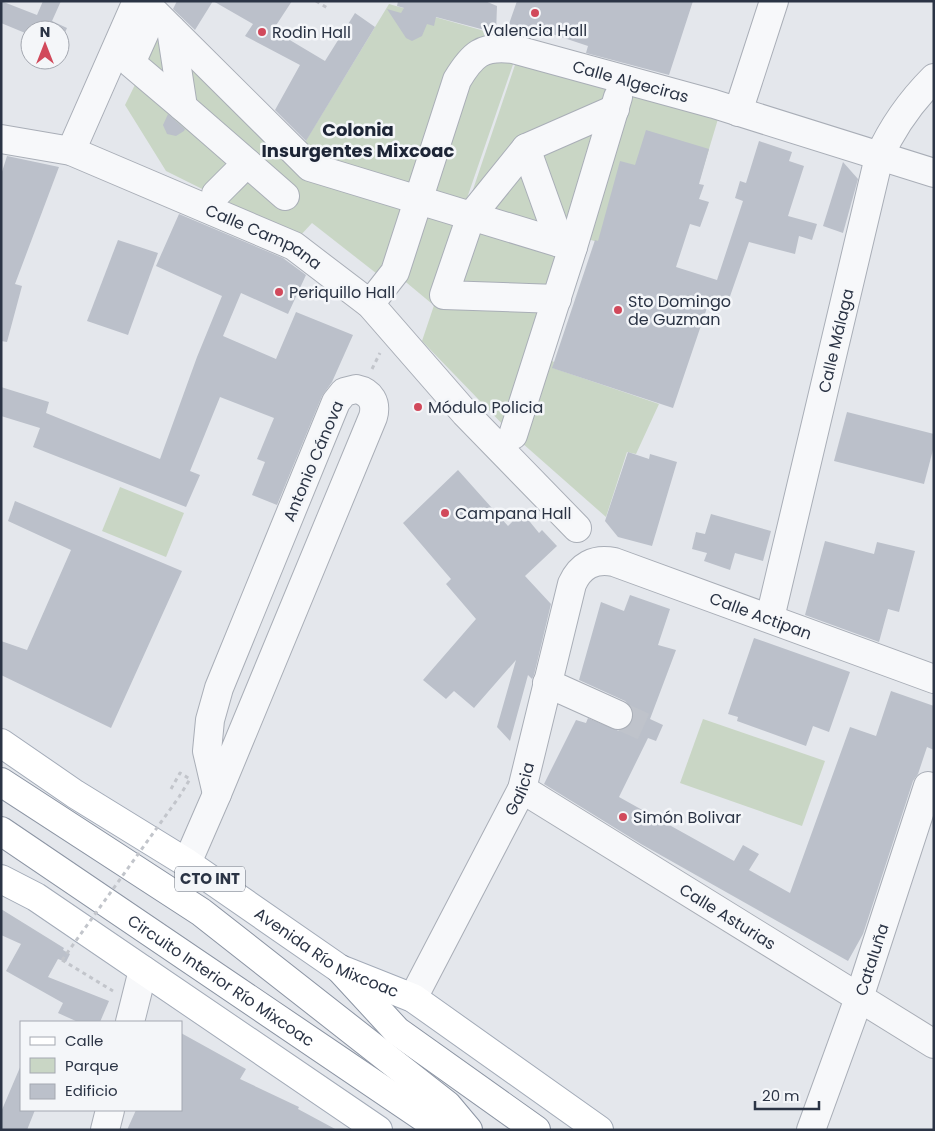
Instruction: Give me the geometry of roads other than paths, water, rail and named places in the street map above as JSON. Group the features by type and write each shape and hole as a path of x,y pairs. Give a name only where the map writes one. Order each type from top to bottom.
{"main road":[{"name":"Avenida Río Mixcoac","path":"1,743 75,794 187,863 340,969 412,998 599,1130"},
{"path":"1,782 208,918 447,1105 468,1130"},
{"name":"Circuito Interior Río Mixcoac","path":"1,831 442,1130"},
{"path":"1,879 36,897 378,1130"},
{"name":"CTO INT","path":"340,969 397,1031 536,1130"}],"street":[{"path":"738,112 774,1"},
{"path":"154,14 183,107"},
{"path":"154,14 131,63 285,196"},
{"path":"71,151 154,14"},
{"path":"154,14 310,167 567,245"},
{"name":"Calle Algeciras","path":"370,304 395,272 457,80 470,59 484,51 504,48 513,49 738,112 934,173"},
{"name":"Calle Málaga","path":"770,618 879,157 890,131 905,108 934,78"},
{"path":"513,435 557,299 567,245 615,109 622,82"},
{"path":"557,299 444,295 471,216 526,148 615,109"},
{"name":"Calle Campana","path":"2,143 71,151 294,246 370,304 465,413 577,528"},
{"path":"526,148 567,245"},
{"path":"216,194 247,163"},
{"path":"256,229 310,167"},
{"name":"Antonio Cánova","path":"187,863 217,794 373,417 374,405 372,398 362,390 356,389 344,392 336,402 219,688 210,720 207,751 217,794"},
{"name":"Calle Actipan","path":"586,565 605,560 614,562 934,680"},
{"name":"Galicia","path":"412,998 522,789 572,584 575,576 586,565"},
{"path":"547,683 618,715"},
{"name":"Cataluña","path":"810,1130 859,998 928,786"},
{"name":"Calle Asturias","path":"522,789 934,1044"},
{"path":"130,1021 142,970"},
{"path":"105,1130 110,1111"}],"tunnel":[{"path":"618,715 647,728"}],"place":[{"name":"Valencia Hall","path":"535,13"},
{"name":"Rodin Hall","path":"262,32"},
{"name":"Periquillo Hall","path":"279,292"},
{"name":"Sto Domingo de Guzman","path":"618,310"},
{"name":"Módulo Policia","path":"418,407"},
{"name":"Campana Hall","path":"445,513"},
{"name":"Simón Bolivar","path":"623,817"}],"district":[{"name":"Colonia Insurgentes Mixcoac","path":"358,140"}]}
